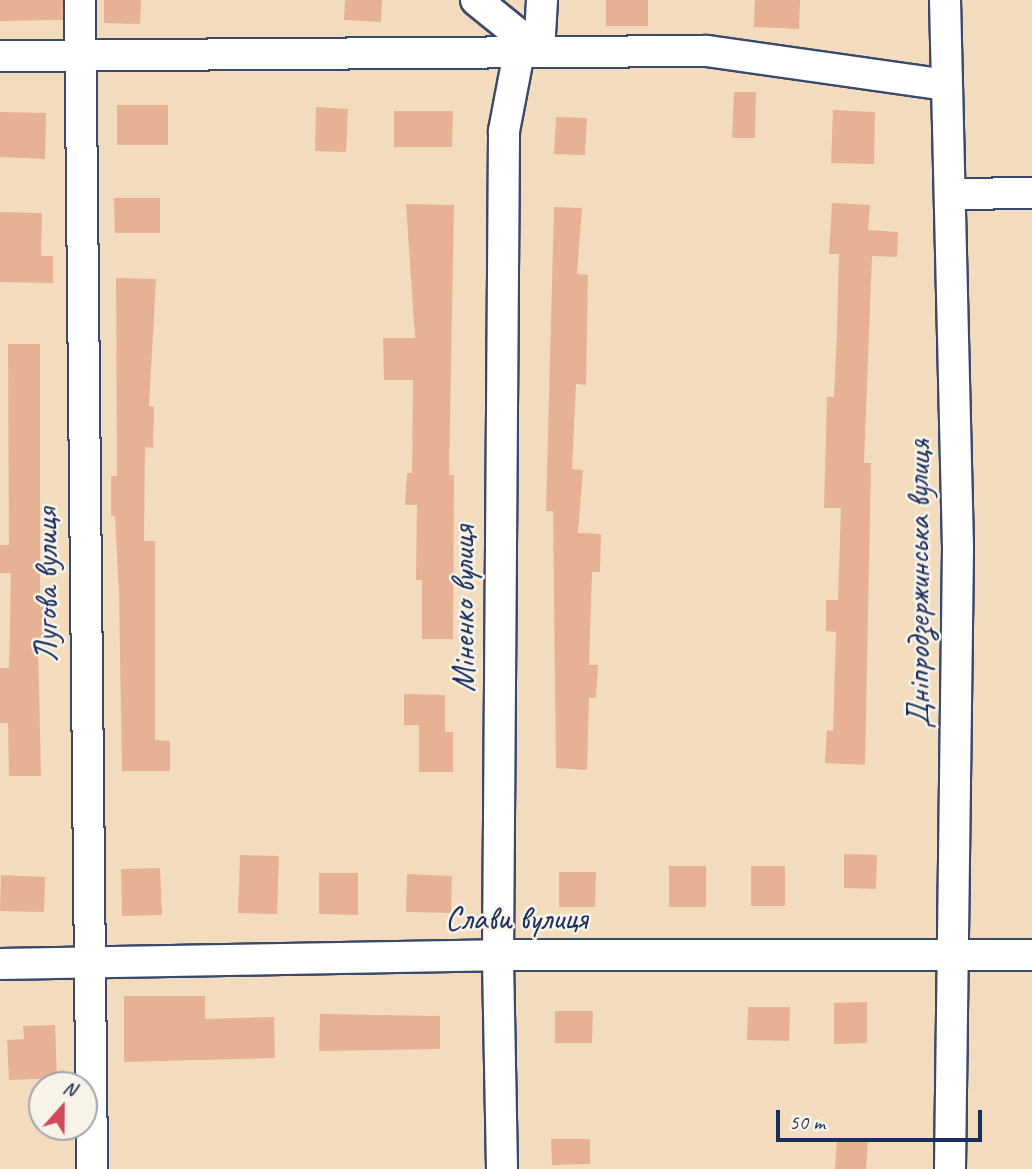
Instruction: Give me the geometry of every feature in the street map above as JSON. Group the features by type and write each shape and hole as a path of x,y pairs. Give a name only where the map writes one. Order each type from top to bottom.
{"street":[{"name":"Лугова вулиця","path":"80,0 87,963 92,1169"},
{"path":"476,0 529,51"},
{"name":"Міненко вулиця","path":"502,1169 498,955 505,131 542,0"},
{"name":"Дніпродзержинська вулиця","path":"945,0 945,85 953,194 958,549 950,1169"},
{"path":"0,56 707,51 945,85"},
{"path":"953,194 1032,193"},
{"name":"Слави вулиця","path":"0,964 498,955 1032,954"}],"building":[{"path":"0,0 63,0 63,20 0,21"},
{"path":"104,0 141,0 140,24 104,23"},
{"path":"345,0 382,0 381,22 344,20"},
{"path":"606,0 648,0 648,26 606,26"},
{"path":"755,0 800,0 799,29 754,27"},
{"path":"734,92 756,92 755,138 732,138"},
{"path":"117,105 168,105 168,145 117,145"},
{"path":"316,107 348,109 346,152 315,151"},
{"path":"833,110 875,112 874,164 831,163"},
{"path":"394,111 453,111 452,147 394,147"},
{"path":"0,112 46,113 45,159 0,157"},
{"path":"556,117 587,118 585,155 554,154"},
{"path":"114,198 160,198 160,233 115,233"},
{"path":"832,203 870,205 868,230 898,232 897,257 872,256 864,463 871,463 865,765 825,763 827,730 833,731 836,632 826,631 826,600 838,600 841,508 824,508 827,397 834,397 837,331 839,254 829,254"},
{"path":"406,204 454,205 449,475 454,475 453,639 422,639 422,580 416,580 417,505 405,505 407,473 412,473 413,380 384,380 383,338 415,338"},
{"path":"554,207 582,208 577,274 588,275 586,385 576,384 572,469 583,470 578,533 601,534 600,572 592,572 589,665 598,665 596,698 589,698 587,770 556,768 553,511 546,511"},
{"path":"0,212 42,213 41,256 53,256 53,283 0,282"},
{"path":"116,278 156,279 149,406 154,407 153,448 145,447 144,541 155,541 155,740 170,741 170,771 122,771 119,595 115,516 111,516 111,476 117,476"},
{"path":"8,344 40,344 40,607 44,607 44,640 38,640 41,776 9,776 8,723 0,723 0,668 9,668 11,573 0,573 0,545 9,545"},
{"path":"404,694 445,695 445,732 453,732 453,772 419,772 419,725 404,725"},
{"path":"844,854 877,855 876,889 844,888"},
{"path":"240,855 279,856 277,914 238,913"},
{"path":"669,866 706,866 706,907 669,907"},
{"path":"751,866 785,866 785,906 751,906"},
{"path":"160,868 162,915 122,916 121,869"},
{"path":"559,872 596,872 595,907 559,907"},
{"path":"319,873 358,873 358,915 319,914"},
{"path":"407,874 452,876 451,913 406,912"},
{"path":"1,875 45,877 44,912 0,911"},
{"path":"124,996 205,996 205,1019 274,1017 275,1058 124,1062"},
{"path":"867,1002 867,1043 834,1044 834,1003"},
{"path":"748,1007 790,1007 789,1041 747,1040"},
{"path":"555,1011 593,1011 592,1043 555,1043"},
{"path":"320,1014 440,1016 440,1049 319,1051"},
{"path":"55,1025 57,1071 28,1071 28,1079 9,1080 7,1040 24,1039 23,1026"},
{"path":"837,1138 868,1140 866,1169 835,1169"},
{"path":"551,1139 590,1139 590,1164 552,1165"}]}
